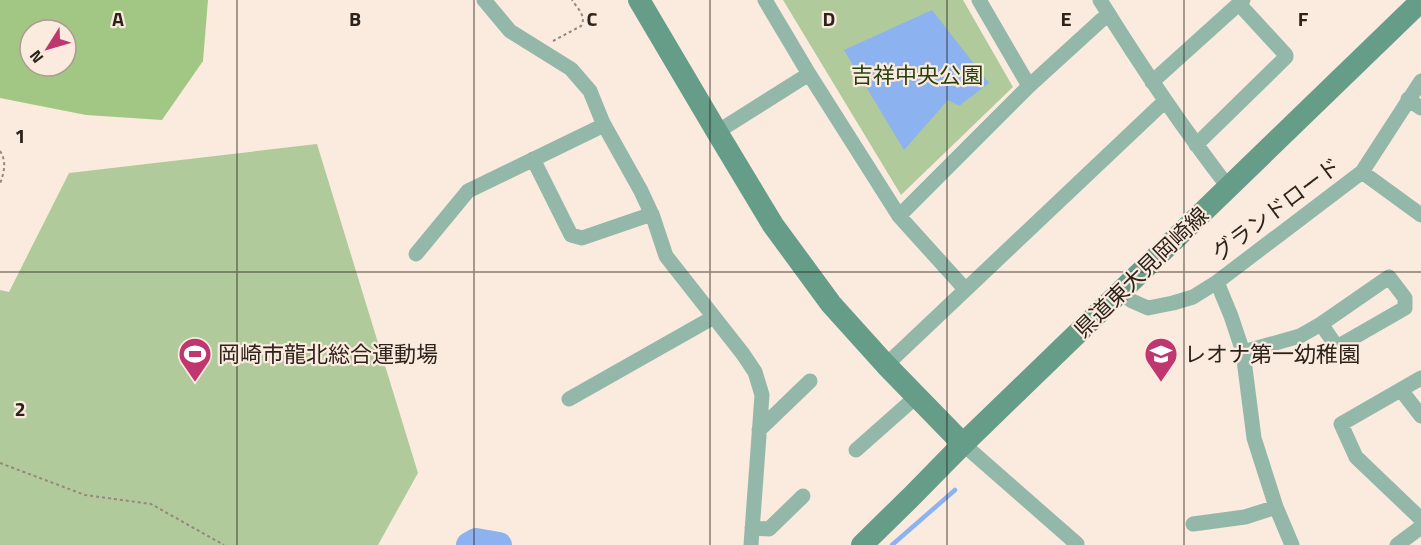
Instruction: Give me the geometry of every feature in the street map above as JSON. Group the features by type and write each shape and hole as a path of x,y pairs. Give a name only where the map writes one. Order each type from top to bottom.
{"main road":[{"path":"639,0 773,225 831,304 886,365 963,444"},
{"name":"県道東大見岡崎線","path":"862,545 963,444 1421,1"}],"street":[{"path":"484,0 510,31 571,69 590,90 604,125 652,214 666,256 744,354 755,372 762,395 751,545"},
{"path":"765,0 899,216 965,289"},
{"path":"979,0 1029,86"},
{"path":"1100,0 1165,101 1229,188"},
{"path":"1152,82 1241,2 1286,54 1286,57 1196,145"},
{"path":"899,216 1029,86 1108,14"},
{"path":"717,132 809,74"},
{"name":"グランドロード","path":"1120,292 1132,301 1148,308 1193,297 1217,282 1362,172 1415,104 1421,81"},
{"path":"886,365 1165,101"},
{"path":"416,254 468,191 604,125"},
{"path":"533,159 571,235 582,238 652,214"},
{"path":"1362,172 1421,215"},
{"path":"1243,352 1300,336 1389,278 1406,298 1405,308 1337,347 1321,324"},
{"path":"1217,282 1243,352 1254,438 1276,507 1292,545"},
{"path":"569,399 714,317"},
{"path":"1421,378 1341,424 1356,457 1421,519"},
{"path":"759,430 810,381"},
{"path":"1401,390 1421,416"},
{"path":"856,450 917,396"},
{"path":"963,444 1076,545"},
{"path":"752,528 769,529 803,496"},
{"path":"1193,524 1245,517 1276,507"},
{"path":"1397,545 1421,527"}],"path":[{"path":"538,49 581,26 584,22 572,0"},
{"path":"0,152 3,156 4,170 0,183"},
{"path":"0,463 85,495 151,504 224,545"}],"green space":[{"path":"0,0 208,0 203,61 162,120 86,115 0,98"},
{"name":"吉祥中央公園","path":"783,0 963,0 1013,87 901,195"},
{"name":"岡崎市龍北総合運動場","path":"317,144 418,473 378,545 0,545 0,290 9,292 69,173"}],"water":[{"path":"932,10 989,83 959,106 948,100 904,150 844,50"}],"waterway":[{"path":"892,545 955,490"},
{"path":"469,545 476,541 499,545"}],"place":[{"name":"岡崎市龍北総合運動場","path":"195,383"},
{"name":"レオナ第一幼稚園","path":"1161,383"}]}
